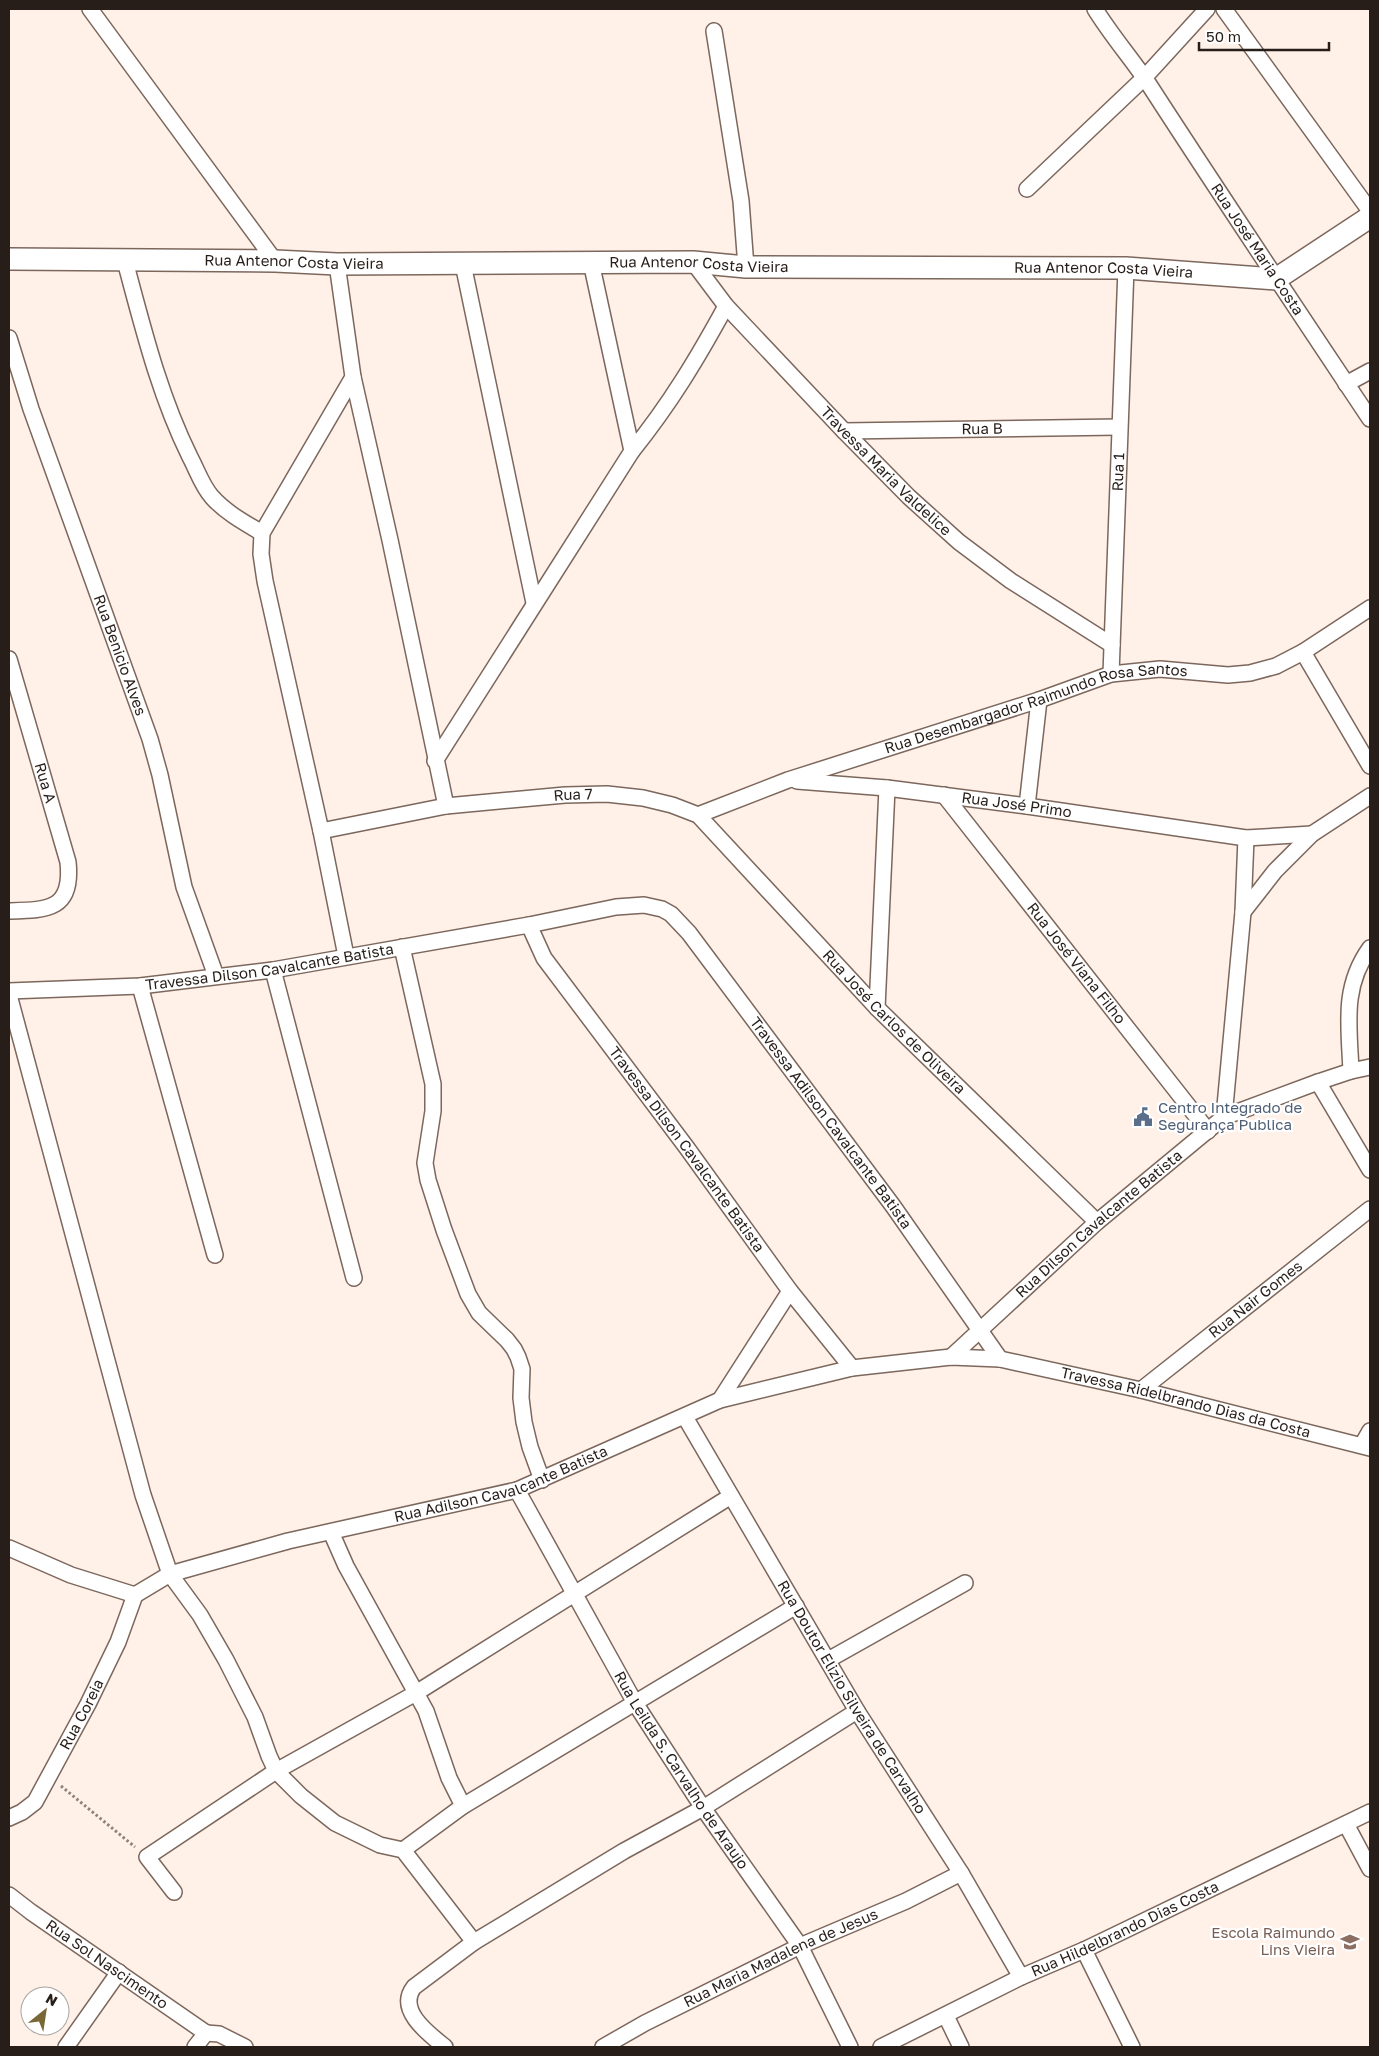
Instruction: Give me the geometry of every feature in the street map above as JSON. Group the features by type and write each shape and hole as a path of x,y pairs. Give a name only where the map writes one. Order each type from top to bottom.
{"main road":[{"path":"1276,279 1370,217"},
{"name":"Rua Antenor Costa Vieira","path":"9,259 275,261 338,264 693,262 746,266 1126,268 1276,279"}],"street":[{"path":"90,9 275,261"},
{"name":"Rua José Maria Costa","path":"1095,9 1108,30 1144,78 1370,419"},
{"path":"1027,189 1144,78 1207,9"},
{"path":"1224,9 1370,210"},
{"path":"714,30 741,201 746,266"},
{"path":"125,261 163,396 174,425 203,484 212,497 224,507 262,533"},
{"path":"591,262 632,451"},
{"name":"Travessa Maria Valdelice","path":"693,262 726,306 909,497 959,542 1011,581 1112,645"},
{"path":"338,264 353,377 390,540 446,806"},
{"path":"464,264 534,603"},
{"name":"Rua 1","path":"1111,674 1126,268"},
{"path":"435,761 632,451 661,415 680,387 726,306"},
{"name":"Rua Benicio Alves","path":"9,338 31,409 150,739 160,774 184,887 216,976"},
{"path":"1346,384 1370,370"},
{"path":"346,956 321,830 265,581 261,554 262,533 353,377"},
{"name":"Rua B","path":"844,431 1119,427"},
{"name":"Rua Desembargador Raimundo Rosa Santos","path":"698,815 788,780 1039,700 1111,674 1160,669 1228,675 1250,673 1276,666 1303,652 1370,608"},
{"path":"1303,652 1370,766"},
{"name":"Rua A","path":"9,659 68,862 68,886 57,904 40,909 9,911"},
{"path":"1027,806 1039,700"},
{"name":"Rua José Primo","path":"788,780 887,788 944,795 1246,838 1312,834"},
{"path":"877,1008 887,788"},
{"name":"Rua 7","path":"321,830 446,806 565,795 607,794 643,798 672,805 698,815"},
{"name":"Rua José Viana Filho","path":"944,795 1208,1131"},
{"path":"1243,912 1275,870 1312,834 1370,796"},
{"name":"Rua José Carlos de Oliveira","path":"698,815 877,1008 1097,1222"},
{"path":"1224,1117 1243,912 1246,838"},
{"name":"Travessa Dilson Cavalcante Batista","path":"9,993 140,986 274,970 529,925 616,907 644,905"},
{"name":"Travessa Adilson Cavalcante Batista","path":"644,905 662,909 671,914 689,933 893,1206 1000,1359"},
{"name":"Travessa Dilson Cavalcante Batista","path":"529,925 544,958 688,1148 790,1290 852,1368"},
{"path":"402,947 433,1084 433,1111 425,1163 428,1180 468,1294 480,1314 511,1344 518,1357 522,1369 521,1398 524,1422 542,1480"},
{"path":"1351,1071 1349,1001 1355,973 1370,948"},
{"path":"274,970 354,1278"},
{"path":"140,986 215,1255"},
{"path":"9,993 143,1496 170,1574 200,1615 226,1660 255,1717 276,1771 301,1796 335,1823 380,1845 403,1850 474,1942"},
{"name":"Rua Dilson Cavalcante Batista","path":"951,1358 1097,1222 1224,1117 1318,1082 1370,1067"},
{"path":"1318,1082 1370,1170"},
{"name":"Rua Nair Gomes","path":"1140,1390 1370,1209"},
{"path":"720,1400 790,1290"},
{"name":"Rua Adilson Cavalcante Batista","path":"135,1595 170,1574 288,1542 411,1512 517,1490 686,1417 720,1400 852,1368 951,1358 1000,1359"},
{"name":"Travessa Ridelbrando Dias da Costa","path":"1000,1359 1140,1390 1366,1447"},
{"name":"Rua Doutor Elizio Silveira de Carvalho","path":"686,1417 857,1711 961,1873 1021,1977"},
{"path":"1366,1447 1370,1431"},
{"name":"Rua Leilda S. Carvalho de Araujo","path":"517,1490 635,1703 703,1808 800,1946 850,2047"},
{"path":"174,1892 147,1857 276,1771 416,1693 731,1496"},
{"path":"331,1532 346,1566 433,1727 449,1778 463,1806"},
{"path":"9,1548 71,1575 135,1595"},
{"path":"828,1660 965,1583"},
{"name":"Rua Coreia","path":"9,1818 30,1807 49,1776 118,1642 135,1595"},
{"path":"403,1850 463,1806 796,1606"},
{"path":"445,2047 421,2025 411,2012 408,2001 410,1992 414,1987 474,1942 624,1851 703,1808 857,1711"},
{"name":"Rua Hildelbrando Dias Costa","path":"881,2047 1021,1977 1084,1950 1370,1812"},
{"path":"1346,1824 1370,1868"},
{"name":"Rua Maria Madalena de Jesus","path":"603,2047 645,2023 800,1946 906,1901 961,1873"},
{"name":"Rua Sol Nascimento","path":"9,1895 206,2033 219,2034 244,2047"},
{"path":"1084,1950 1132,2047"},
{"path":"66,2047 119,1972"},
{"path":"946,2016 962,2047"},
{"path":"195,2047 206,2033"}],"path":[{"path":"49,1776 147,1857"}],"place":[{"name":"Centro Integrado de Segurança Publica","path":"1143,1117"},
{"name":"Escola Raimundo Lins Vieira","path":"1350,1942"}]}
